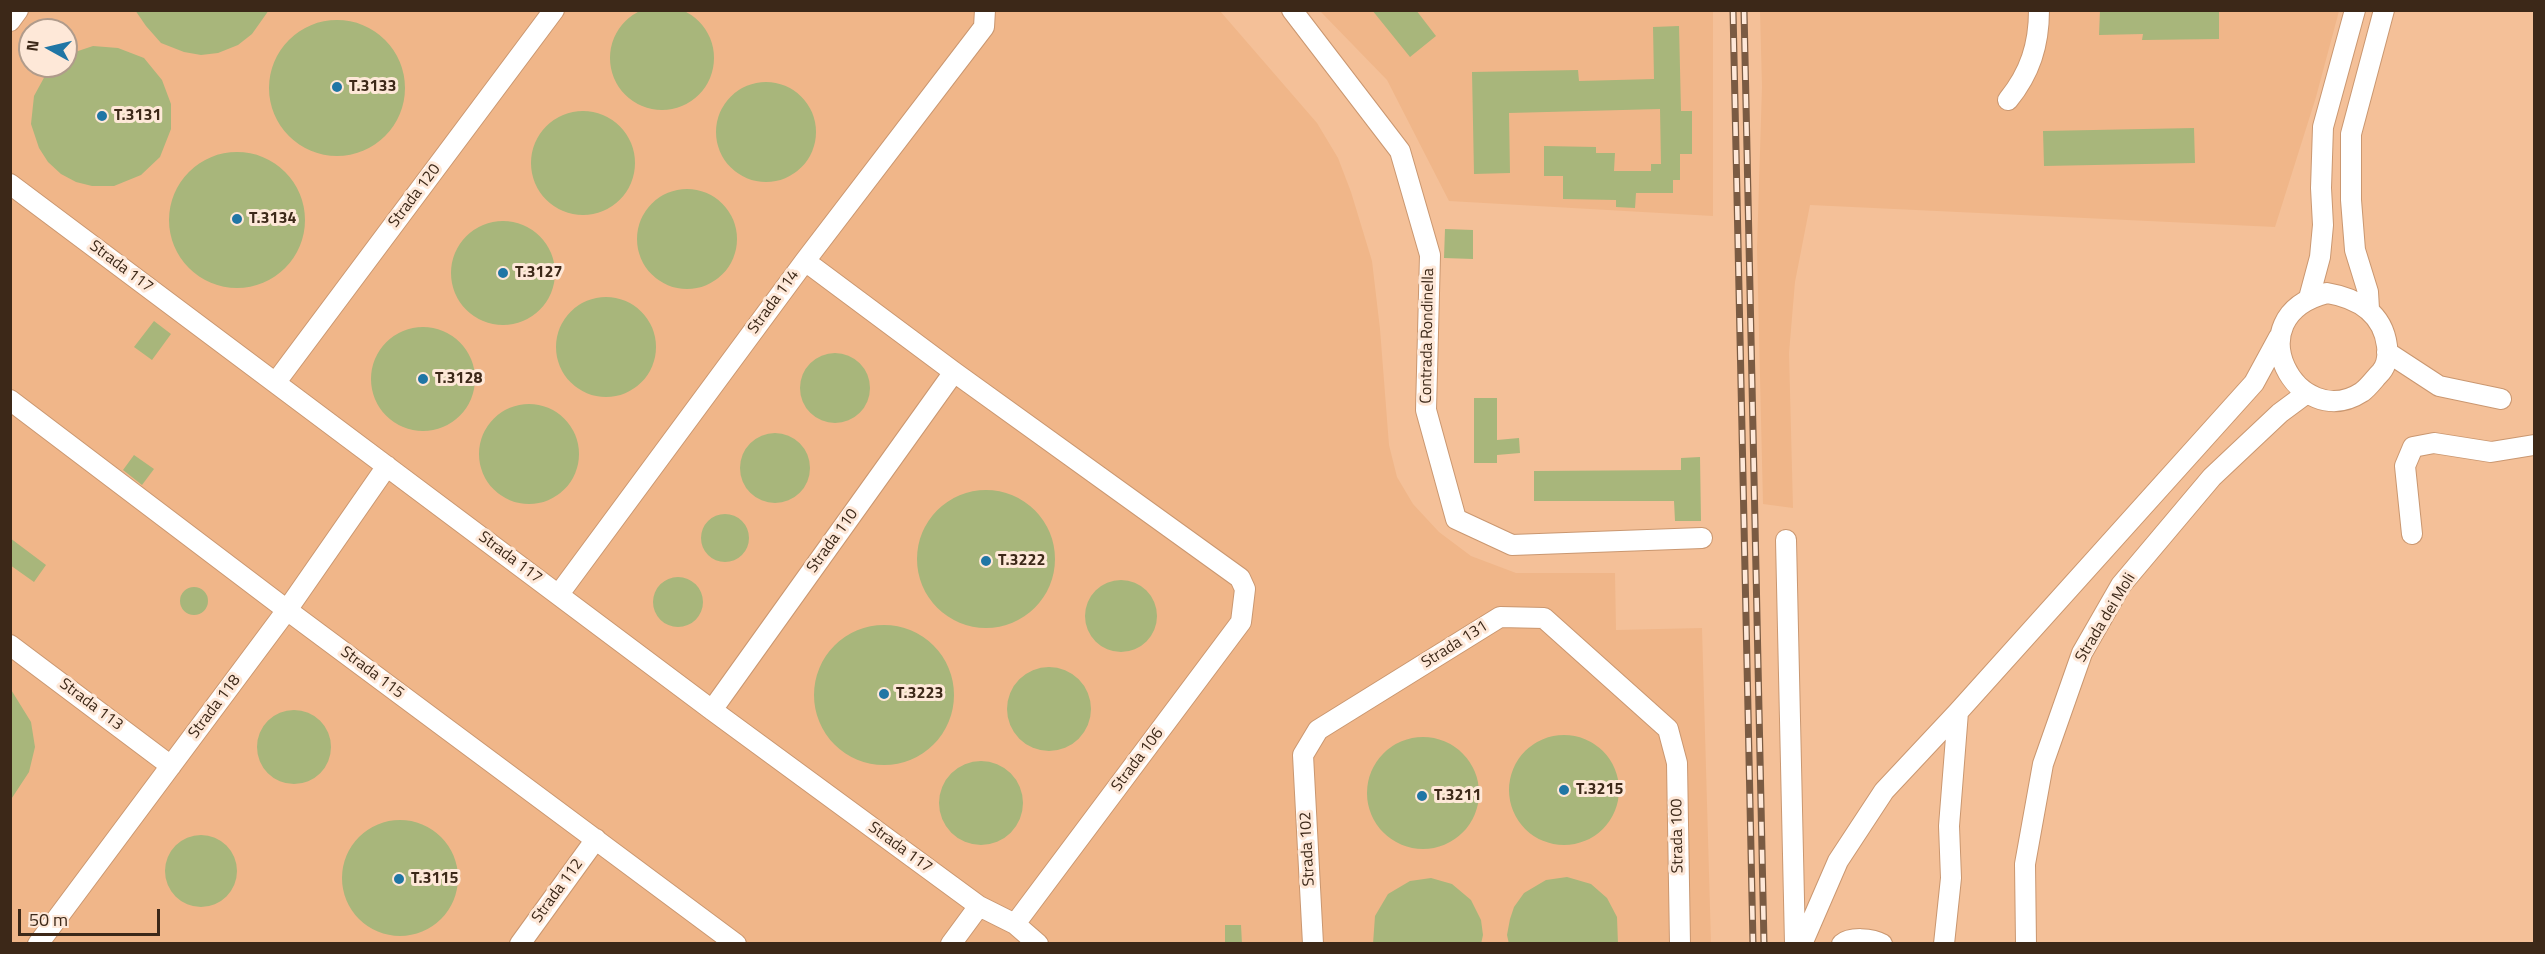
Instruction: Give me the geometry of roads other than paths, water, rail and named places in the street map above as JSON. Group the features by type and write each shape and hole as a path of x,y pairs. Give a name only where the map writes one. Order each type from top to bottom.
{"street":[{"path":"10,21 18,10"},
{"name":"Strada 120","path":"276,382 554,10"},
{"name":"Strada 114","path":"559,594 805,261 984,27 985,10"},
{"name":"Contrada Rondinella","path":"1292,10 1400,151 1430,255 1426,410 1456,519 1512,545 1702,538"},
{"path":"2007,100 2019,86 2035,51 2039,30 2039,10"},
{"path":"2309,298 2320,257 2323,225 2321,188 2323,127 2355,10"},
{"path":"2368,309 2368,292 2355,250 2351,200 2351,134 2384,10"},
{"name":"Strada 117","path":"10,184 711,710 979,906 1015,924 1038,944"},
{"path":"805,261 954,372"},
{"path":"1802,944 1838,861 1884,790 1958,712 2254,383 2280,337 2288,315 2309,298 2327,293 2344,296 2368,309 2382,325 2387,352 2385,368 2362,392 2345,399 2324,401 2307,393 2293,380 2283,363 2280,337"},
{"path":"2387,352 2439,386 2501,399"},
{"name":"Strada 106","path":"954,372 1240,578 1245,589 1241,622 1015,924"},
{"name":"Strada 110","path":"711,710 954,372"},
{"name":"Strada dei Moli","path":"2026,939 2025,864 2043,764 2082,653 2121,585 2212,477 2280,412 2307,393"},
{"name":"Strada 115","path":"10,400 287,610 736,944"},
{"path":"2412,534 2405,466 2413,447 2434,443 2491,452 2535,445"},
{"name":"Strada 118","path":"38,944 287,610 387,466"},
{"path":"1786,540 1795,944"},
{"name":"Strada 131","path":"1302,755 1318,730 1500,617 1544,618 1668,729"},
{"name":"Strada 113","path":"10,645 171,765"},
{"path":"1944,944 1951,878 1949,826 1958,712"},
{"name":"Strada 100","path":"1668,729 1677,763 1680,944"},
{"name":"Strada 102","path":"1302,755 1313,944"},
{"name":"Strada 112","path":"520,944 596,840"},
{"path":"951,944 979,906"},
{"path":"1842,944 1847,940 1877,941 1882,944"}],"railway":[{"path":"1733,10 1753,944"},
{"path":"1744,10 1764,944"}],"place":[{"name":"T.3133","path":"337,87"},
{"name":"T.3131","path":"102,116"},
{"name":"T.3134","path":"237,219"},
{"name":"T.3127","path":"503,273"},
{"name":"T.3128","path":"423,379"},
{"name":"T.3222","path":"986,561"},
{"name":"T.3223","path":"884,694"},
{"name":"T.3215","path":"1564,790"},
{"name":"T.3211","path":"1422,796"},
{"name":"T.3115","path":"399,879"}]}
